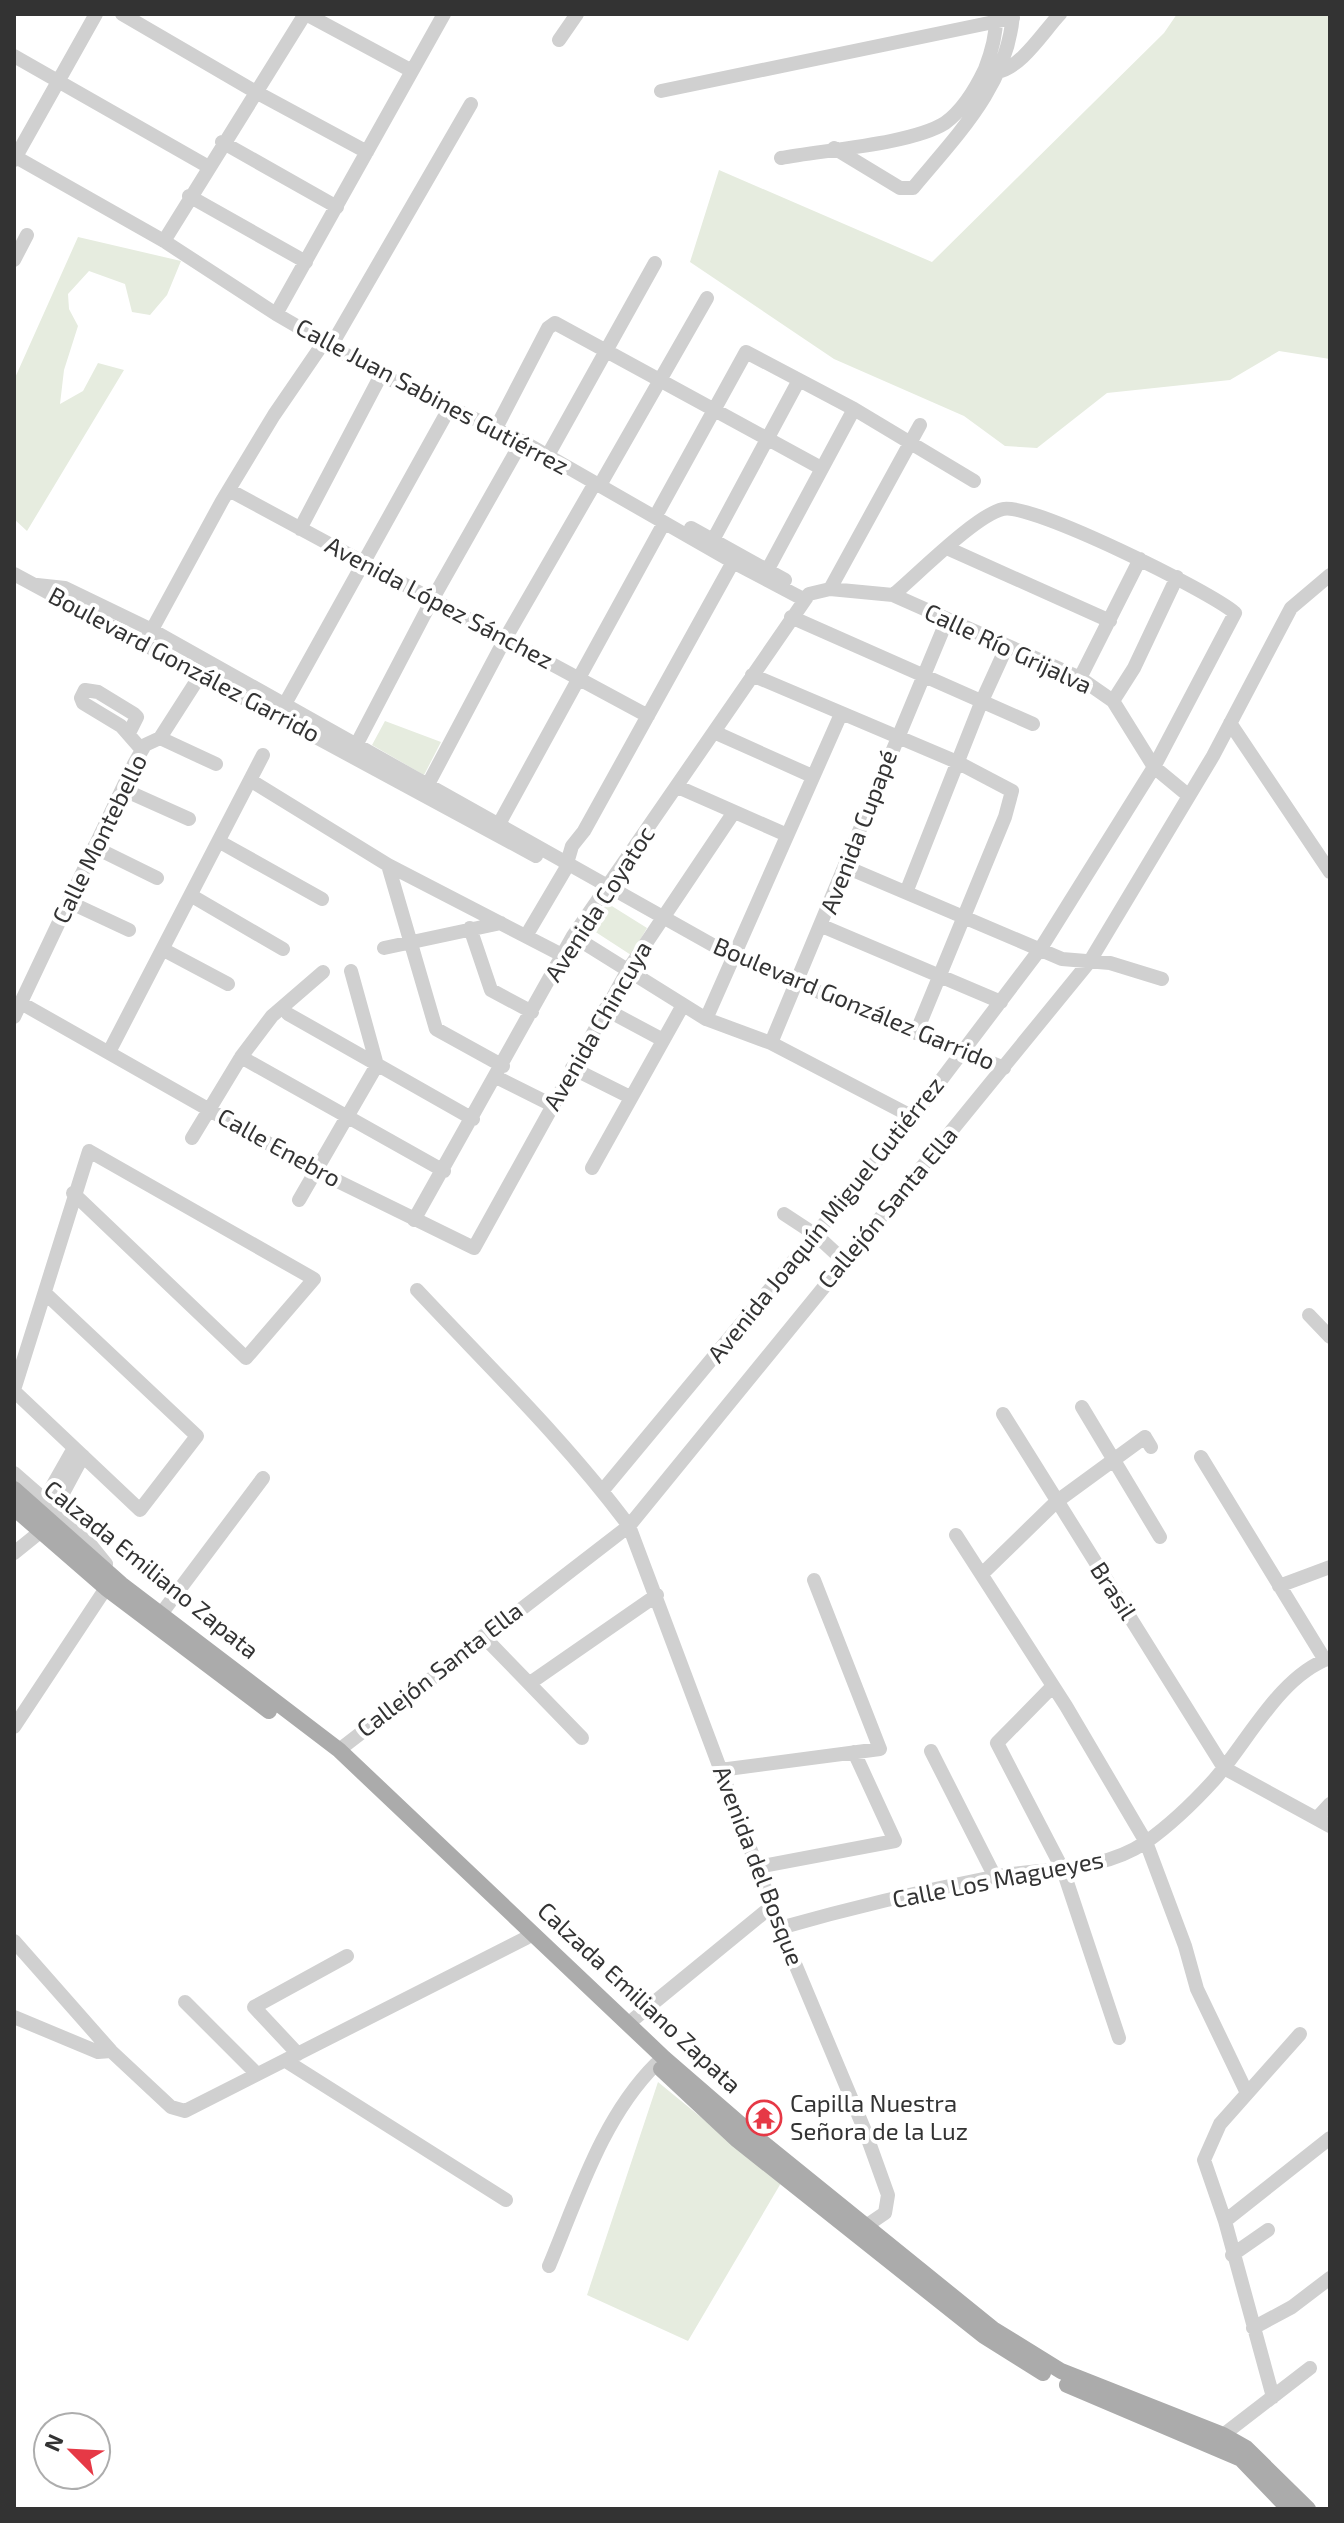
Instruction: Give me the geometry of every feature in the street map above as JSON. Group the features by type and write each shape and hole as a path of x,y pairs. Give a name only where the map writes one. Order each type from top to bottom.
{"main road":[{"name":"Calzada Emiliano Zapata","path":"14,1489 114,1586 161,1614 339,1750 367,1782 526,1938 547,1952 746,2129 1011,2357 1094,2399 1241,2459 1289,2509"},
{"name":"Calzada Emiliano Zapata","path":"14,1508 40,1532 367,1782 547,1952 656,2064 736,2139 1017,2346 1099,2388 1223,2435 1246,2448 1308,2509"}],"street":[{"path":"15,157 96,14"},
{"path":"122,14 367,152"},
{"path":"164,241 207,166 305,14 412,71"},
{"path":"559,40 577,14"},
{"path":"992,70 1019,58 1060,14"},
{"path":"276,314 440,16"},
{"path":"661,91 1013,16 1008,51 973,93 966,113 913,188 907,189 834,148"},
{"path":"992,70 996,18"},
{"path":"14,56 58,84 207,166"},
{"path":"144,644 274,415 327,344 471,104"},
{"path":"781,158 925,132 966,113"},
{"path":"222,142 337,207"},
{"name":"Calle Juan Sabines Gutiérrez","path":"15,157 164,241 276,314 381,375 496,428 600,485 713,540 768,569 807,597"},
{"path":"189,196 306,262"},
{"path":"14,260 27,235"},
{"path":"548,455 655,263"},
{"path":"425,790 505,639 600,485 707,298"},
{"path":"496,428 548,328 555,323 821,468"},
{"path":"496,829 578,678 746,352 911,441 974,481"},
{"path":"300,529 381,375"},
{"path":"713,540 799,380"},
{"path":"281,710 450,407"},
{"path":"768,569 854,409"},
{"path":"807,597 830,589 920,425"},
{"path":"354,750 432,600 522,441"},
{"name":"Avenida López Sánchez","path":"229,490 648,716"},
{"path":"893,595 992,513 1016,508 1140,559 1177,577 1134,668 1113,701"},
{"name":"Calle Juan Sabines Gutiérrez","path":"662,516 733,562 807,597"},
{"path":"947,548 1110,621"},
{"path":"1080,678 1140,559"},
{"path":"526,936 581,850 584,831 733,562"},
{"path":"14,574 37,585"},
{"name":"Callejón Santa Ella","path":"339,1750 629,1526 1090,961 1189,796 1291,608 1330,575"},
{"name":"Avenida Joaquín Miguel Gutiérrez","path":"603,1490 913,1117 1041,948 1154,767 1235,613 1177,577"},
{"name":"Boulevard González Garrido","path":"37,585 65,588 152,630 281,710 734,957 798,986 1004,1068"},
{"name":"Boulevard González Garrido","path":"37,585 62,603 201,674 281,710"},
{"name":"Calle Río Grijalva","path":"830,589 893,595 1080,678 1113,701 1154,767 1189,796"},
{"name":"Avenida Coyatoc","path":"414,1220 573,936 807,597"},
{"path":"791,617 1033,724"},
{"name":"Avenida Cupapé","path":"771,1043 798,986 896,738 947,620"},
{"path":"907,890 981,703 1007,646"},
{"name":"Calle Montebello","path":"17,1010 142,750 160,738 201,674"},
{"path":"752,675 957,762 1012,791 1005,817 966,916 916,1033"},
{"path":"87,706 129,733 129,738 142,750"},
{"path":"706,1019 841,714"},
{"path":"1230,723 1330,872"},
{"path":"714,732 812,776"},
{"path":"160,738 216,764"},
{"path":"109,1052 263,755"},
{"path":"250,780 388,865 562,955"},
{"path":"678,787 787,835"},
{"path":"122,789 189,819"},
{"name":"Avenida Chincuya","path":"474,1248 628,970 734,812"},
{"path":"220,842 322,899"},
{"path":"94,847 157,878"},
{"path":"388,865 436,1029 552,1105"},
{"path":"846,867 907,890 1062,959 1090,961 1162,979"},
{"path":"192,896 283,949"},
{"path":"69,902 129,930"},
{"path":"384,948 502,923"},
{"path":"822,926 1001,1002"},
{"path":"470,928 491,990 532,1012"},
{"path":"573,936 706,1019 771,1043 913,1117"},
{"path":"164,950 228,984"},
{"path":"299,1200 377,1065 351,971"},
{"path":"192,1138 241,1057 272,1016 323,972"},
{"path":"592,1168 683,1005"},
{"path":"605,1009 663,1040"},
{"name":"Calle Enebro","path":"17,1010 88,1040 317,1171 474,1248"},
{"path":"288,1014 473,1119"},
{"path":"241,1057 444,1171"},
{"path":"572,1068 630,1097"},
{"path":"45,1293 197,1436 140,1510 14,1391 73,1193 86,1155 93,1152 314,1279 246,1358 73,1193"},
{"path":"784,1214 816,1235 843,1260"},
{"name":"Avenida del Bosque","path":"417,1290 603,1490 629,1526 780,1928 865,2131 888,2195 885,2213 862,2229"},
{"path":"1309,1315 1330,1337"},
{"path":"1082,1407 1160,1537"},
{"name":"Brasil","path":"1003,1414 1224,1768"},
{"path":"982,1574 1056,1502 1145,1437 1151,1447"},
{"path":"50,1504 78,1452"},
{"path":"1201,1457 1327,1659"},
{"path":"14,1473 77,1528 114,1586 14,1727"},
{"path":"161,1614 263,1478"},
{"path":"14,1553 40,1532"},
{"path":"956,1535 1053,1686 1146,1842 1185,1946 1197,1989 1246,2091"},
{"path":"1279,1586 1330,1567"},
{"path":"720,1770 880,1749 814,1580"},
{"path":"530,1683 657,1595"},
{"path":"483,1636 582,1738"},
{"name":"Calle Los Magueyes","path":"780,1928 839,1911 995,1877 1099,1863 1146,1842 1224,1768 1271,1705 1327,1659"},
{"path":"1053,1686 997,1743 1063,1870 1119,2038"},
{"path":"931,1751 995,1877"},
{"path":"757,1867 895,1841 854,1752"},
{"path":"1224,1768 1324,1822 1330,1804"},
{"path":"629,2023 772,1906"},
{"path":"14,1941 111,2051 171,2107 185,2111 526,1938"},
{"path":"347,1956 254,2007 292,2058 506,2200"},
{"path":"185,2002 257,2074"},
{"path":"14,2017 98,2052 111,2051"},
{"path":"1273,2397 1225,2221 1204,2160 1220,2124 1246,2091 1300,2034"},
{"path":"549,2266 610,2128 628,2097 656,2064"},
{"path":"1225,2221 1330,2138"},
{"path":"1232,2255 1268,2230"},
{"path":"1253,2328 1292,2307 1330,2278"},
{"path":"1223,2435 1310,2368"}],"shaded area":[{"path":"1177,14 1330,14 1330,359 1279,351 1230,380 1107,393 1037,448 1005,446 964,416 834,359 690,262 719,170 932,262 1164,33"},
{"path":"78,237 181,261 167,295 150,315 132,312 125,284 89,271 68,294 69,309 78,326 64,370 60,404 83,391 98,363 124,370 27,531 14,519 14,380"},
{"path":"385,721 441,742 424,775 372,745"},
{"path":"607,903 647,928 631,955 591,929"},
{"path":"658,2082 781,2183 688,2341 587,2295"}],"place":[{"name":"Capilla Nuestra Señora de la Luz","path":"764,2118"}]}
